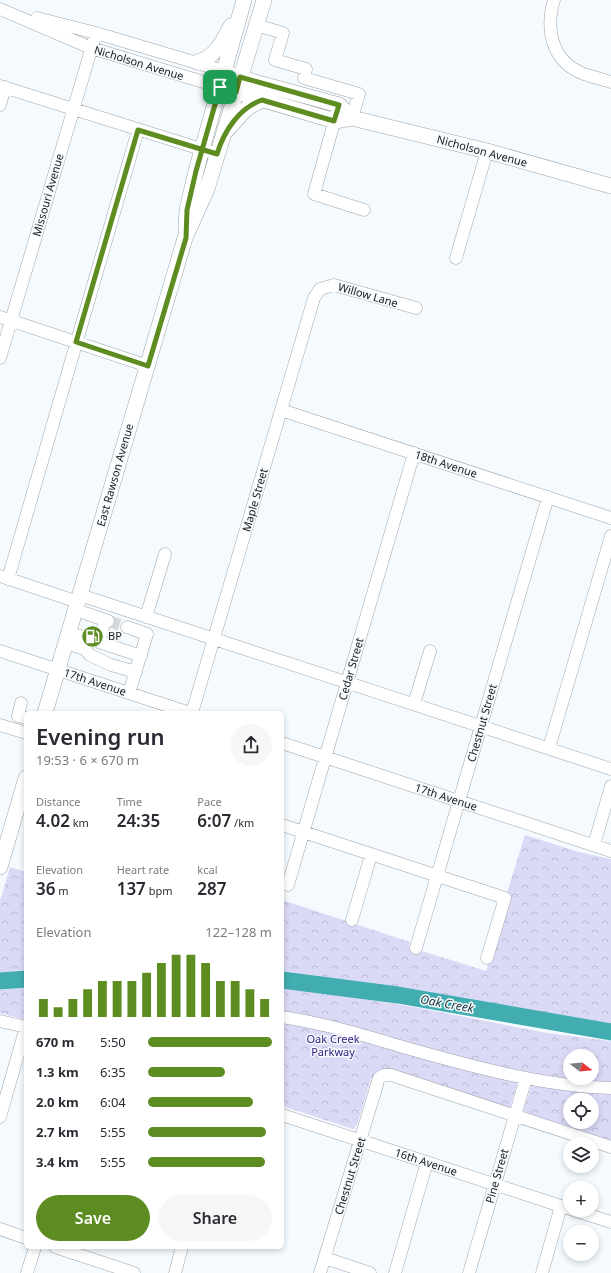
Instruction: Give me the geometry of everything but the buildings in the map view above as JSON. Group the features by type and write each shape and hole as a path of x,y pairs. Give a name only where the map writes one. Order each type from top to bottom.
{"main road":[{"name":"East Rawson Avenue","path":"46,711 186,238 206,189 264,0"},
{"name":"East Rawson Avenue","path":"186,238 187,210 243,2"},
{"path":"197,62 206,60 215,52 225,37 243,2"},
{"name":"Nicholson Avenue","path":"224,72 339,105 352,118"},
{"name":"Nicholson Avenue","path":"220,87 334,121 352,118 487,151 611,186"},
{"path":"219,147 227,129 247,108 262,100"},
{"path":"0,867 24,785"}],"street":[{"path":"554,0 550,12 550,30 553,42 560,56 584,74 611,82"},
{"name":"Nicholson Avenue","path":"0,8 96,33 197,62 224,72"},
{"name":"Nicholson Avenue","path":"0,8 91,48 220,87"},
{"path":"256,25 283,33 275,60 306,69 304,78 359,94 352,118"},
{"name":"Missouri Avenue","path":"0,358 5,319 96,33"},
{"path":"0,104 3,86 202,150 219,147"},
{"path":"339,105 314,194 364,210"},
{"path":"138,130 76,342 4,577 78,602 146,617 611,769"},
{"path":"456,258 487,151"},
{"name":"Willow Lane","path":"320,289 334,285 416,308"},
{"name":"Maple Street","path":"192,711 314,298 320,289"},
{"path":"5,319 148,366"},
{"name":"18th Avenue","path":"281,410 611,518"},
{"name":"Cedar Street","path":"288,885 414,453"},
{"name":"Chestnut Street","path":"416,948 548,497"},
{"path":"549,748 611,536"},
{"path":"146,617 165,554"},
{"path":"78,602 107,620 94,640 94,657"},
{"path":"127,627 147,634 129,693"},
{"path":"68,638 94,640 141,656"},
{"path":"68,638 94,657 111,665 136,672"},
{"name":"17th Avenue","path":"0,651 185,711"},
{"path":"414,704 430,651"},
{"path":"21,702 18,716 24,718"},
{"path":"0,724 24,732"},
{"name":"17th Avenue","path":"284,744 611,851"},
{"path":"594,846 611,786"},
{"path":"284,827 505,898 487,958"},
{"path":"352,920 371,855"},
{"path":"284,1017 316,1022 448,1060 526,1078 592,1088 611,1088"},
{"path":"0,1021 24,1027"},
{"path":"0,1117 24,1034"},
{"name":"Chestnut Street","path":"320,1273 379,1078 384,1075 391,1075 515,1117"},
{"name":"Pine Street","path":"469,1273 526,1078"},
{"name":"16th Avenue","path":"284,1116 563,1206"},
{"path":"515,1117 611,1147"},
{"path":"395,1273 426,1162"},
{"path":"542,1273 563,1213"},
{"path":"596,1217 611,1222"},
{"path":"0,1229 24,1237"},
{"path":"27,1273 33,1249"},
{"path":"61,1249 134,1273"},
{"path":"175,1273 181,1249"},
{"path":"325,1258 370,1273"}],"green space":[{"path":"525,835 579,852 611,859 611,1023 284,971 284,901 410,942 409,947 486,971 508,897 506,896"},
{"path":"10,867 24,871 24,970 0,973 0,901"},
{"name":"Oak Creek Parkway","path":"284,986 414,1007 547,1033 611,1041 611,1144 599,1140 599,1137 590,1137 565,1129 599,1129 599,1093 563,1093 563,1128 522,1115 535,1074 521,1072 509,1110 376,1074 371,1079 357,1125 353,1129 284,1107"},
{"path":"24,987 24,1019 0,1013 0,990"}],"waterway":[{"name":"Oak Creek","path":"0,981 24,979"},
{"name":"Oak Creek","path":"284,980 398,995 611,1032"}],"tunnel":[{"path":"108,621 127,627"}],"place":[{"name":"BP","path":"92,636"}],"route":[{"path":"220,87 202,150 196,171 187,210 186,238 148,366 76,342 138,130 202,150 217,154 227,129 247,108 254,103 262,100 334,121 339,105 258,84 240,77 236,92 220,87"}]}
